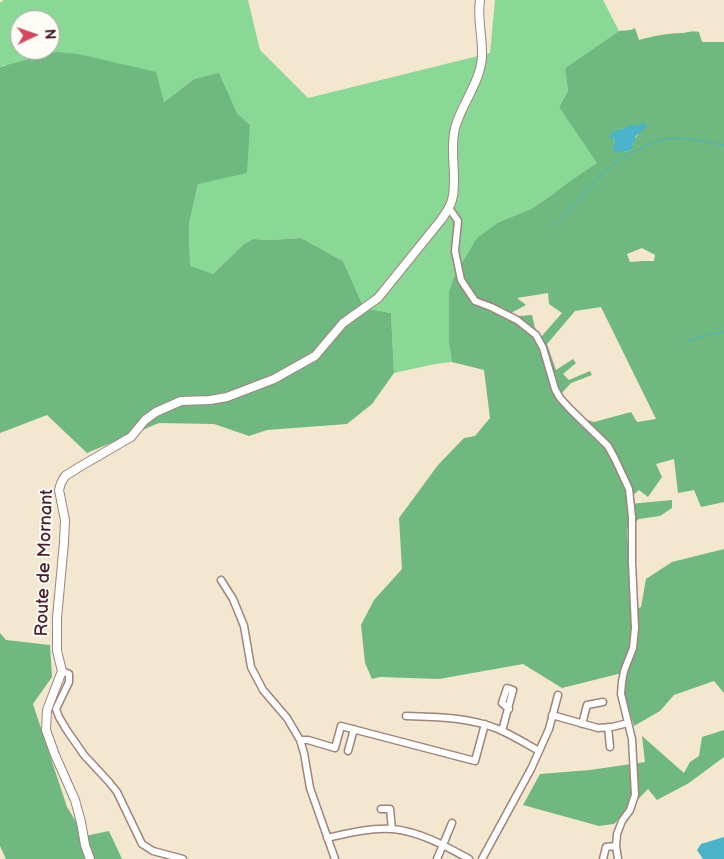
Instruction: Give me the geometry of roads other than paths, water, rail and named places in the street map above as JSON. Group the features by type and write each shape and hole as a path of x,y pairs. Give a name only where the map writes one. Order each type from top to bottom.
{"main road":[{"name":"Route de Mornant","path":"62,672 58,651 57,618 65,520 59,490 65,476 131,437 145,420 156,412 182,401 227,397 274,379 315,356 343,323 378,298 449,208 453,194 455,130 459,116 480,70 482,58 480,0"},
{"path":"62,672 47,710 46,730 75,800 90,859"}],"street":[{"path":"449,208 458,221 455,251 461,280 475,301 517,320 536,335 543,348 555,389 560,398 608,446 616,459 629,490 632,517 635,628 633,648 624,671 621,694 632,739 635,795 630,810 622,821 617,834 618,859"},
{"path":"221,580 233,600 244,626 251,667 263,690 287,718 300,740 310,788 334,859"},
{"path":"62,672 69,674 69,682 56,708 66,729 84,755 117,792 142,844 153,851 183,859"},
{"path":"482,859 531,769 549,729 558,695"},
{"path":"582,724 587,705 603,702"},
{"path":"502,731 509,709"},
{"path":"552,715 598,728 628,723"},
{"path":"406,716 446,717 486,724 538,752"},
{"path":"300,740 308,740 335,748 341,726 475,761 486,724"},
{"path":"608,727 610,747"},
{"path":"348,751 354,729"},
{"path":"381,810 390,809 392,829"},
{"path":"437,859 452,823"},
{"path":"327,838 378,829 392,829 422,836 444,845 469,859"},
{"path":"603,859 606,847 616,846"}],"water":[{"path":"643,123 647,127 636,136 636,140 632,144 633,147 630,150 617,153 613,149 615,140 610,138 610,134 629,126 638,126"},
{"path":"724,837 724,859 703,859 697,850 701,844"}],"waterway":[{"path":"554,227 604,172 618,161 647,145 674,138 724,145"},
{"path":"688,341 724,332"}]}
